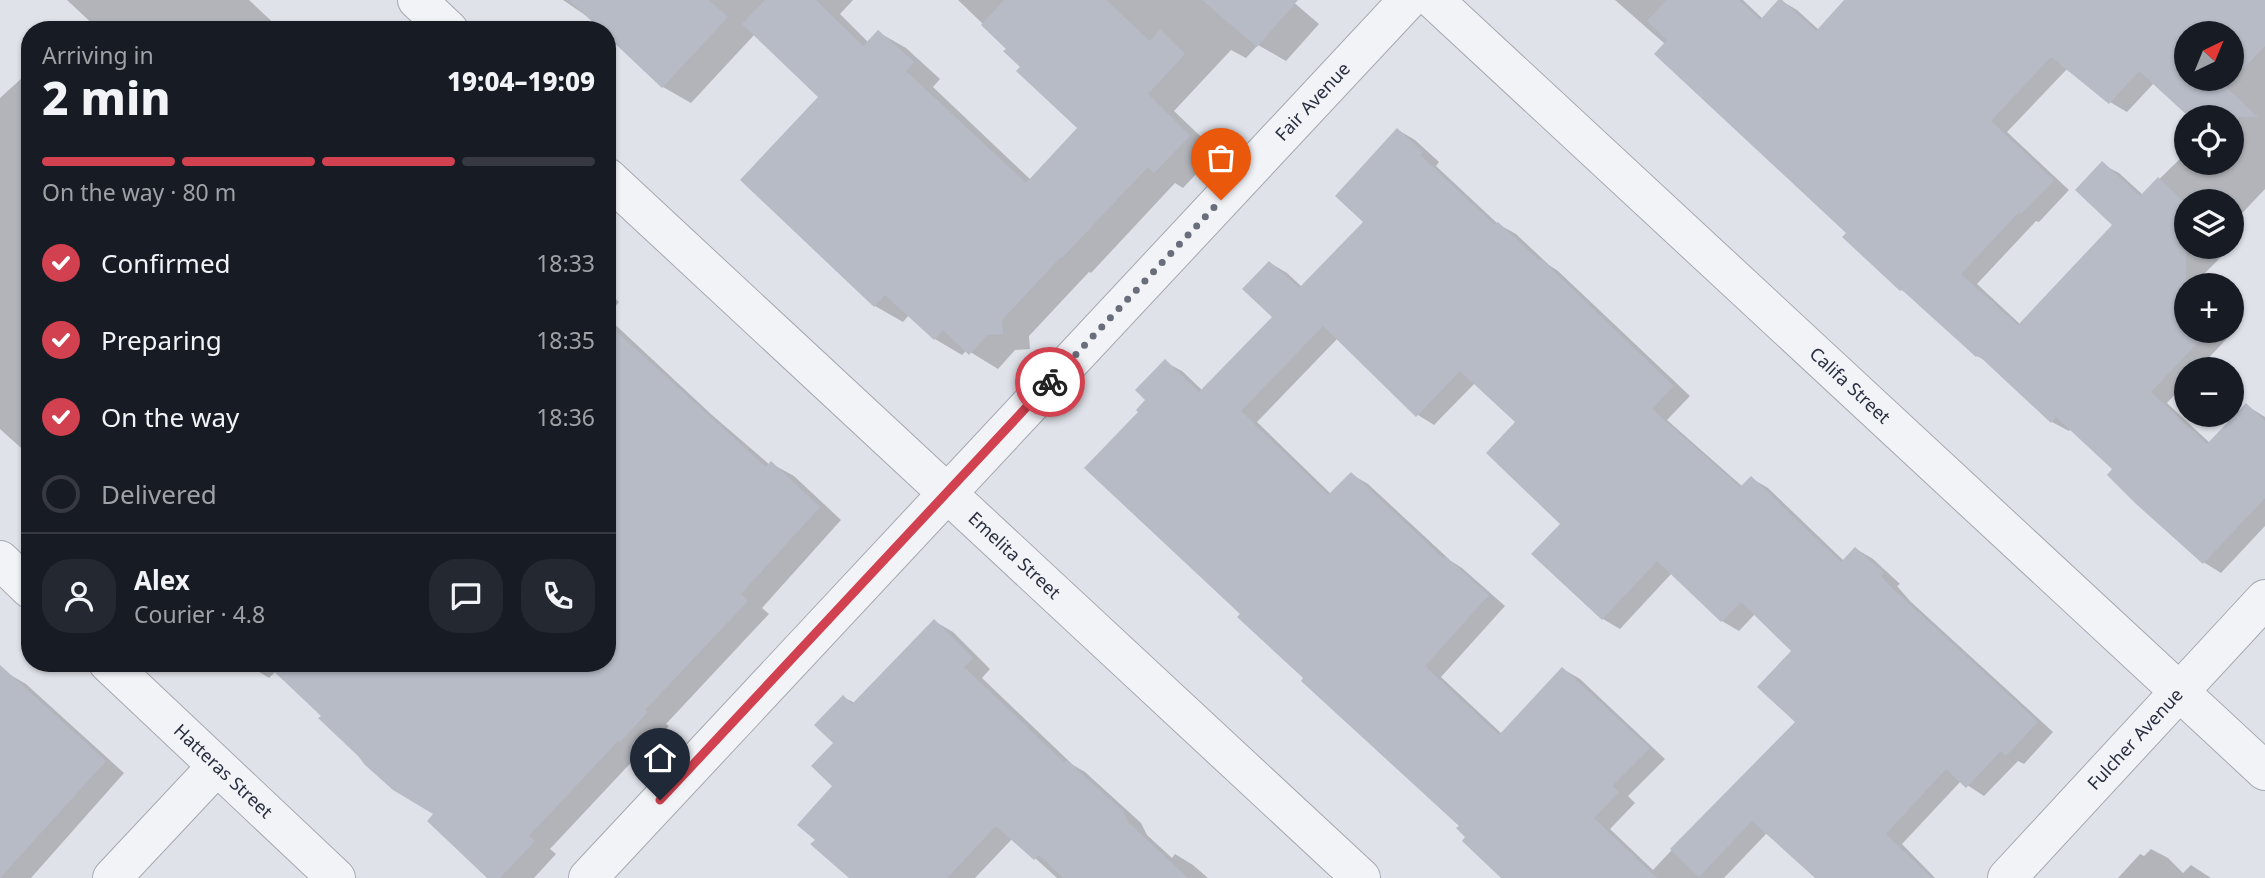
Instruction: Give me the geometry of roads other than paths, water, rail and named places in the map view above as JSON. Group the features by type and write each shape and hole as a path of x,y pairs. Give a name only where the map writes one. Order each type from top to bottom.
{"street":[{"path":"417,0 439,21"},
{"name":"Fair Avenue","path":"588,878 1408,0"},
{"name":"Califa Street","path":"1434,0 2265,771"},
{"name":"Emelita Street","path":"616,185 1361,878"},
{"path":"0,560 21,580"},
{"name":"Fulcher Avenue","path":"2007,878 2265,599"},
{"name":"Hatteras Street","path":"117,672 336,878"},
{"path":"112,878 216,766"}]}
